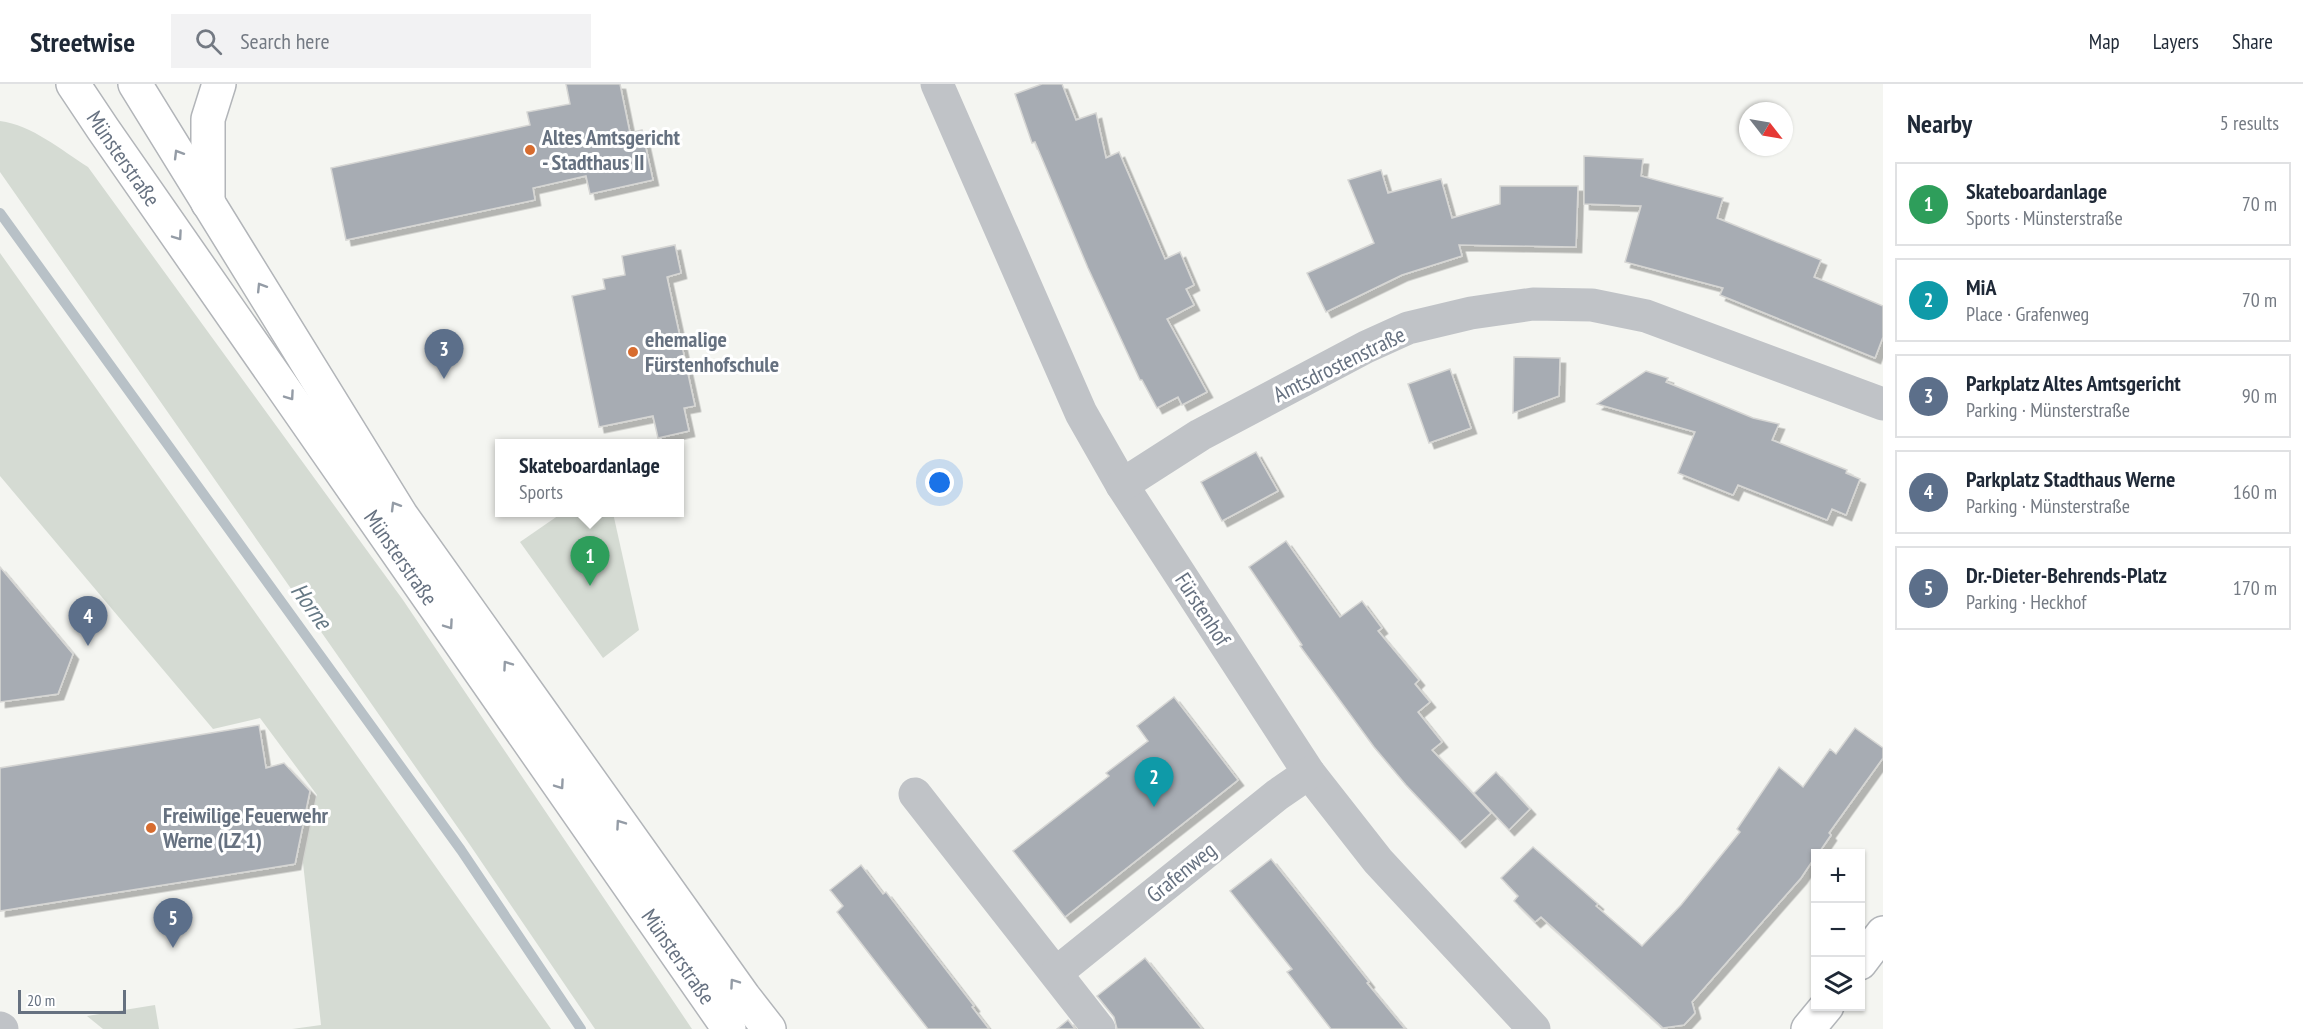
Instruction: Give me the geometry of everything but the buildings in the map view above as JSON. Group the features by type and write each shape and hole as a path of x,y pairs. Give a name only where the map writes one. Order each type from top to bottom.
{"main road":[{"name":"Münsterstraße","path":"74,84 103,129 729,1029"},
{"name":"Münsterstraße","path":"135,84 401,515 737,988 769,1029"},
{"path":"208,205 208,119 219,84"},
{"path":"1865,957 1883,933"},
{"path":"1808,1029 1823,1011"}],"street":[{"name":"Fürstenhof","path":"937,84 1081,413 1122,485 1309,773 1378,861 1522,1025"},
{"name":"Fürstenhof","path":"950,84 959,133"},
{"name":"Amtsdrostenstraße","path":"1122,485 1200,435 1366,347 1408,328 1471,313 1533,304 1592,305 1646,316 1883,404"},
{"name":"Grafenweg","path":"1056,973 1277,795 1309,773"},
{"path":"915,794 1099,1029"}],"shaded area":[{"path":"0,121 12,123 35,133 88,167 403,600 692,1029 595,1029 470,845 0,172"},
{"path":"0,253 551,1029 292,1029 321,1025 303,863 317,795 260,718 213,729 0,476"},
{"path":"556,517 614,517 639,630 603,658 520,542"},
{"path":"155,1005 159,1029 103,1029 87,1016"}],"waterway":[{"name":"Horne","path":"0,213 461,850 581,1029"}],"place":[{"name":"Altes Amtsgericht - Stadthaus II","path":"530,150"},
{"name":"ehemalige Fürstenhofschule","path":"633,352"},
{"name":"Parkplatz Altes Amtsgericht","path":"444,379"},
{"name":"Skateboardanlage","path":"590,586"},
{"name":"Parkplatz Stadthaus Werne","path":"88,646"},
{"name":"MiA","path":"1154,807"},
{"name":"Freiwilige Feuerwehr Werne (LZ 1)","path":"151,828"},
{"name":"Dr.-Dieter-Behrends-Platz","path":"173,948"}]}
